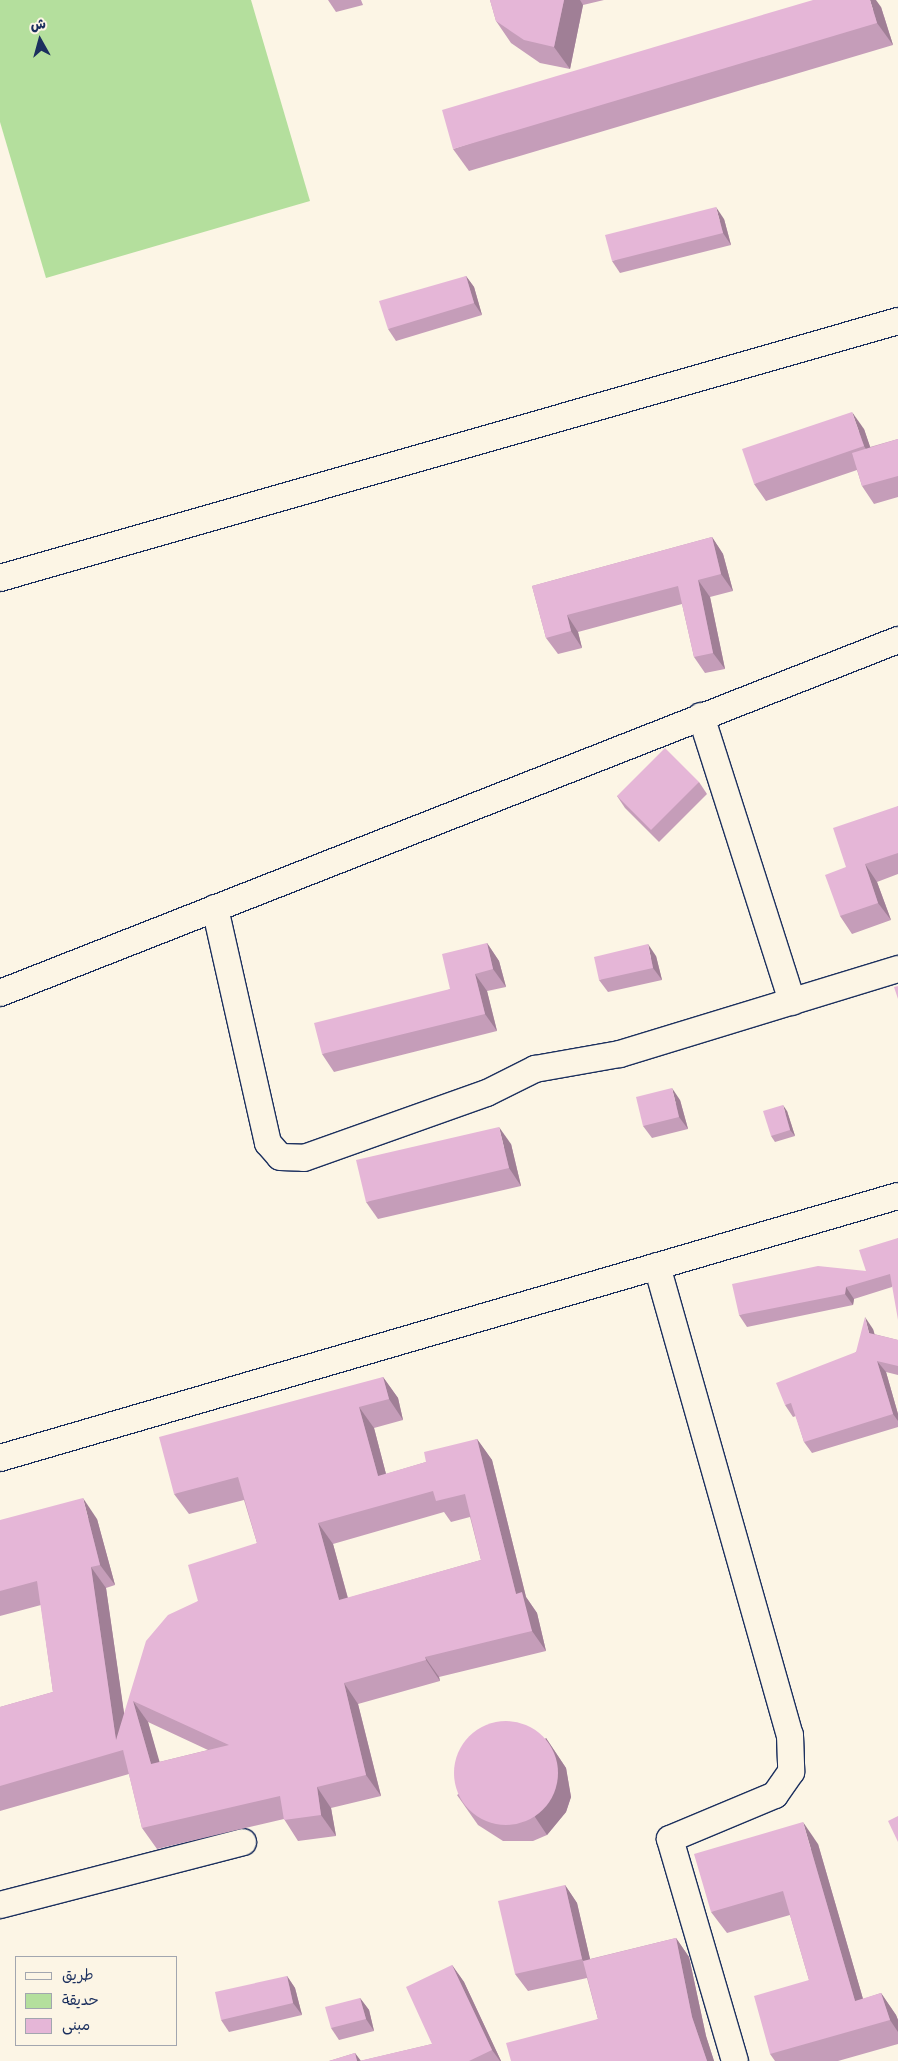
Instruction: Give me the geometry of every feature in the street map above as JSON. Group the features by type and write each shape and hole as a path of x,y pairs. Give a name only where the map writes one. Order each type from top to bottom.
{"street":[{"path":"0,578 898,321"},
{"path":"0,993 700,716 898,640"},
{"path":"700,716 792,1002"},
{"path":"214,908 268,1143 280,1157 304,1158 487,1093 535,1069 620,1054 898,969"},
{"path":"0,1458 898,1196"},
{"path":"657,1266 790,1735 791,1772 775,1795 670,1838 735,2061"},
{"path":"0,1905 243,1842"}],"green space":[{"path":"0,0 251,0 310,201 46,278 0,122"}],"building":[{"path":"490,0 564,0 554,47 524,40 496,21"},
{"path":"813,0 870,0 877,23 453,149 442,110"},
{"path":"716,207 723,233 612,261 605,235"},
{"path":"466,276 474,303 388,329 379,301"},
{"path":"852,412 864,446 754,484 742,449"},
{"path":"898,439 898,476 862,486 852,453"},
{"path":"712,537 721,574 698,580 713,653 694,657 678,586 567,615 571,631 546,638 532,586"},
{"path":"665,748 699,782 651,830 617,796"},
{"path":"898,806 898,853 865,864 878,903 840,916 825,875 846,867 833,828"},
{"path":"487,943 493,969 475,974 485,1014 322,1054 314,1023 450,989 442,954"},
{"path":"648,944 653,968 599,980 594,957"},
{"path":"898,986 898,999 894,987"},
{"path":"672,1088 679,1117 643,1126 636,1097"},
{"path":"783,1105 790,1130 771,1136 763,1111"},
{"path":"499,1127 509,1168 366,1202 356,1160"},
{"path":"898,1238 898,1320 890,1274 846,1287 845,1294 739,1315 732,1284 818,1266 866,1271 859,1250"},
{"path":"865,1317 869,1333 898,1340 898,1366 877,1361 893,1414 804,1442 791,1403 785,1405 776,1383 856,1352"},
{"path":"383,1377 389,1399 359,1407 378,1476 426,1462 424,1452 477,1439 516,1594 522,1592 532,1631 425,1657 426,1660 344,1683 366,1775 317,1787 321,1815 284,1820 280,1796 142,1828 123,1750 0,1786 0,1707 53,1692 37,1581 0,1591 0,1520 83,1498 100,1565 91,1567 116,1740 146,1641 168,1615 198,1601 188,1565 257,1543 238,1477 174,1494 159,1437","holes":["433,1491 436,1501 465,1494 481,1560 339,1600 318,1523","133,1701 229,1745 151,1764"]},
{"path":"506,1721 526,1725 543,1736 554,1753 558,1773 554,1793 543,1810 526,1821 506,1825 486,1821 469,1810 458,1793 454,1773 458,1753 469,1736 486,1725"},
{"path":"898,1816 898,1842 888,1821"},
{"path":"803,1822 855,2001 881,1993 890,2020 770,2054 754,1996 809,1980 783,1891 711,1912 694,1854"},
{"path":"565,1885 582,1959 515,1974 498,1901"},
{"path":"676,1938 692,2017 707,2061 511,2061 506,2043 598,2019 583,1961"},
{"path":"452,1965 492,2050 469,2061 359,2061 432,2044 406,1987"},
{"path":"287,1976 293,2003 221,2020 215,1992"},
{"path":"360,1998 366,2019 331,2028 325,2007"},
{"path":"355,2053 357,2061 329,2061"}]}
